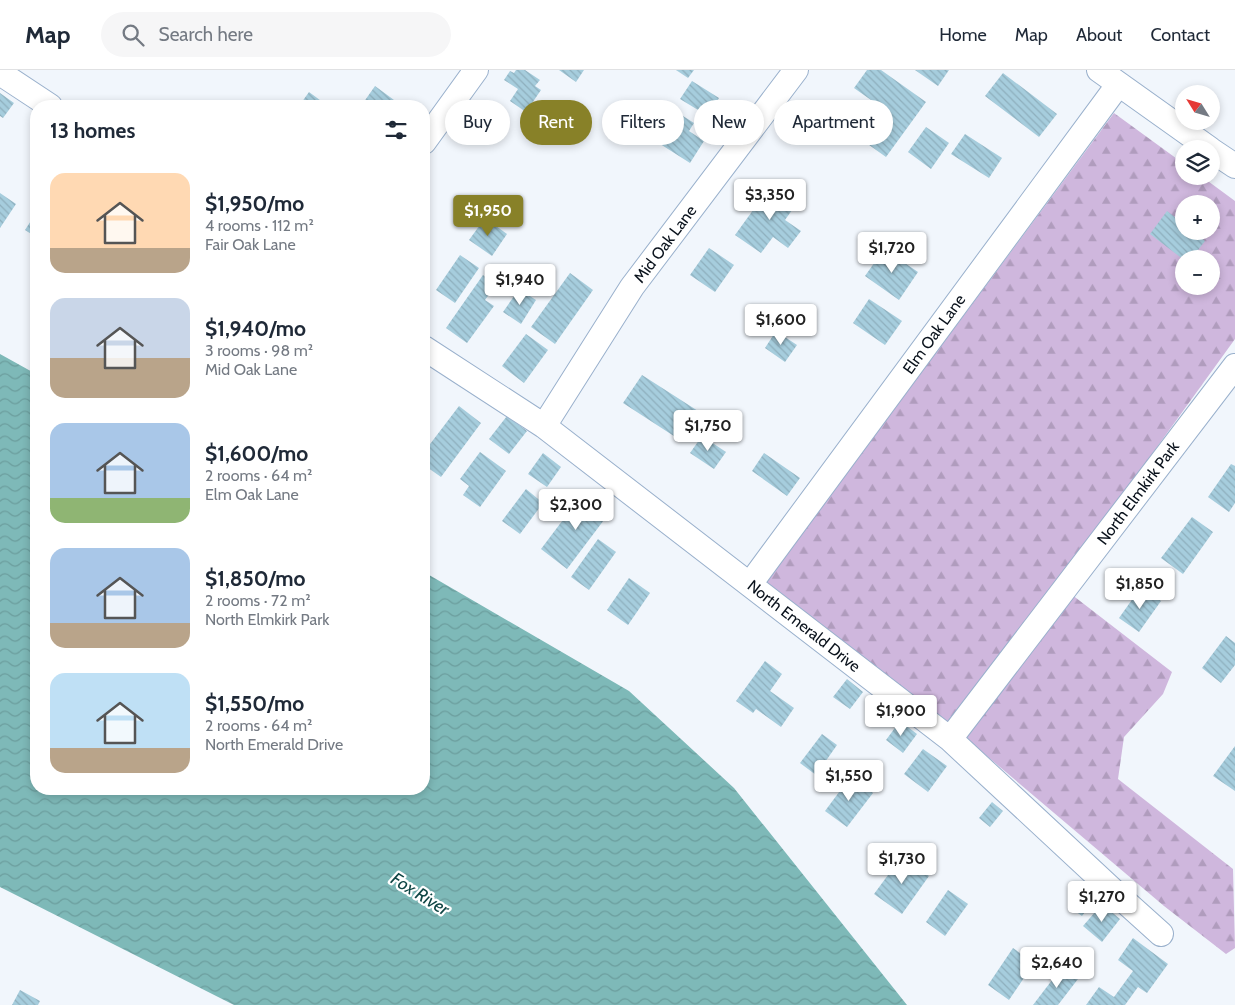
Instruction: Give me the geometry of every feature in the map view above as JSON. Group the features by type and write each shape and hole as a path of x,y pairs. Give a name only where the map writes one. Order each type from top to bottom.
{"street":[{"path":"430,134 476,70"},
{"name":"Mid Oak Lane","path":"544,426 632,287 796,70"},
{"path":"1099,70 1198,140"},
{"path":"0,73 41,100"},
{"name":"Elm Oak Lane","path":"750,584 1118,84"},
{"path":"1220,155 1235,166"},
{"name":"North Emerald Drive","path":"430,352 544,426 950,739 1162,934"},
{"name":"North Elmkirk Park","path":"950,739 1235,366"}],"green space":[{"path":"1114,113 1175,157 1175,185 1213,185 1235,201 1235,339 1058,584 1172,672 1163,694 1124,737 1118,779 1233,869 1235,948 1226,954 1164,906 968,740 765,583"}],"water":[{"name":"Fox River","path":"0,354 30,371 30,795 430,795 430,575 629,691 734,788 907,1005 234,1005 0,887"}],"building":[{"path":"516,70 525,70 540,80 535,86 541,90 534,100 520,100 520,108 510,101 518,89 504,80 510,71 514,73"},
{"path":"559,70 584,70 576,82"},
{"path":"676,70 694,70 688,78"},
{"path":"867,70 881,70 926,102 886,157 869,145 893,145 893,100 871,100 854,88"},
{"path":"915,70 949,70 938,86"},
{"path":"1003,73 1057,114 1039,137 985,96"},
{"path":"692,81 719,98 718,100 694,100 694,108 680,99"},
{"path":"375,86 394,100 365,100"},
{"path":"309,92 320,100 303,100"},
{"path":"0,93 14,103 3,118 0,116"},
{"path":"684,117 694,123 689,131 694,134 694,145 701,145 690,163 662,145 684,145"},
{"path":"926,127 949,143 931,169 908,152"},
{"path":"965,134 1002,158 989,178 951,154"},
{"path":"772,184 797,203 785,220 801,231 788,248 773,237 761,253 735,235"},
{"path":"0,193 16,204 0,228"},
{"path":"1167,211 1175,217 1175,240 1205,241 1198,250 1175,250 1175,253 1150,234"},
{"path":"485,218 507,234 492,256 469,240"},
{"path":"30,222 30,233 25,230"},
{"path":"709,248 734,265 715,292 690,275"},
{"path":"884,249 918,272 899,300 865,276"},
{"path":"460,255 479,268 455,303 436,290"},
{"path":"570,273 593,290 555,344 531,327"},
{"path":"483,275 496,285 485,300 494,306 467,343 446,328"},
{"path":"519,289 536,300 521,324 503,312"},
{"path":"869,299 902,321 885,345 853,323"},
{"path":"776,331 797,345 785,362 765,348"},
{"path":"526,334 548,350 524,383 502,366"},
{"path":"642,375 698,411 680,440 623,403"},
{"path":"459,406 481,423 441,477 430,469 430,444"},
{"path":"507,416 527,431 509,454 489,439"},
{"path":"702,436 726,452 714,469 690,453"},
{"path":"480,452 506,471 480,507 463,495 469,486 460,479"},
{"path":"543,453 561,467 547,487 528,474"},
{"path":"764,453 800,478 787,496 752,471"},
{"path":"1231,464 1235,466 1235,503 1229,512 1208,497"},
{"path":"526,489 543,503 520,534 502,521"},
{"path":"584,492 610,512 567,569 541,549"},
{"path":"1192,517 1213,532 1183,574 1161,558"},
{"path":"598,539 616,552 589,590 571,577"},
{"path":"629,578 650,593 628,625 607,610"},
{"path":"1141,587 1161,601 1139,632 1119,618"},
{"path":"1226,636 1235,643 1235,665 1221,683 1202,668"},
{"path":"765,661 782,674 770,691 794,708 781,727 756,709 753,713 736,701"},
{"path":"847,679 863,692 850,709 833,697"},
{"path":"900,721 917,734 903,753 886,740"},
{"path":"822,734 837,745 816,775 800,763"},
{"path":"1235,746 1235,791 1213,776"},
{"path":"923,749 947,766 928,792 904,774"},
{"path":"851,776 873,793 847,827 825,811"},
{"path":"992,802 1003,811 990,827 979,818"},
{"path":"902,856 929,876 902,914 874,894"},
{"path":"1081,888 1095,898 1082,916 1068,906"},
{"path":"948,890 968,904 945,936 926,922"},
{"path":"1102,904 1120,919 1102,942 1083,926"},
{"path":"1133,938 1168,964 1147,993 1138,987 1125,1005 1086,1005 1099,987 1114,997 1133,971 1118,960"},
{"path":"1013,948 1034,963 1009,1000 988,985"},
{"path":"1062,967 1078,979 1058,1005 1033,1005"},
{"path":"20,990 40,1001 38,1005 12,1005"}]}
